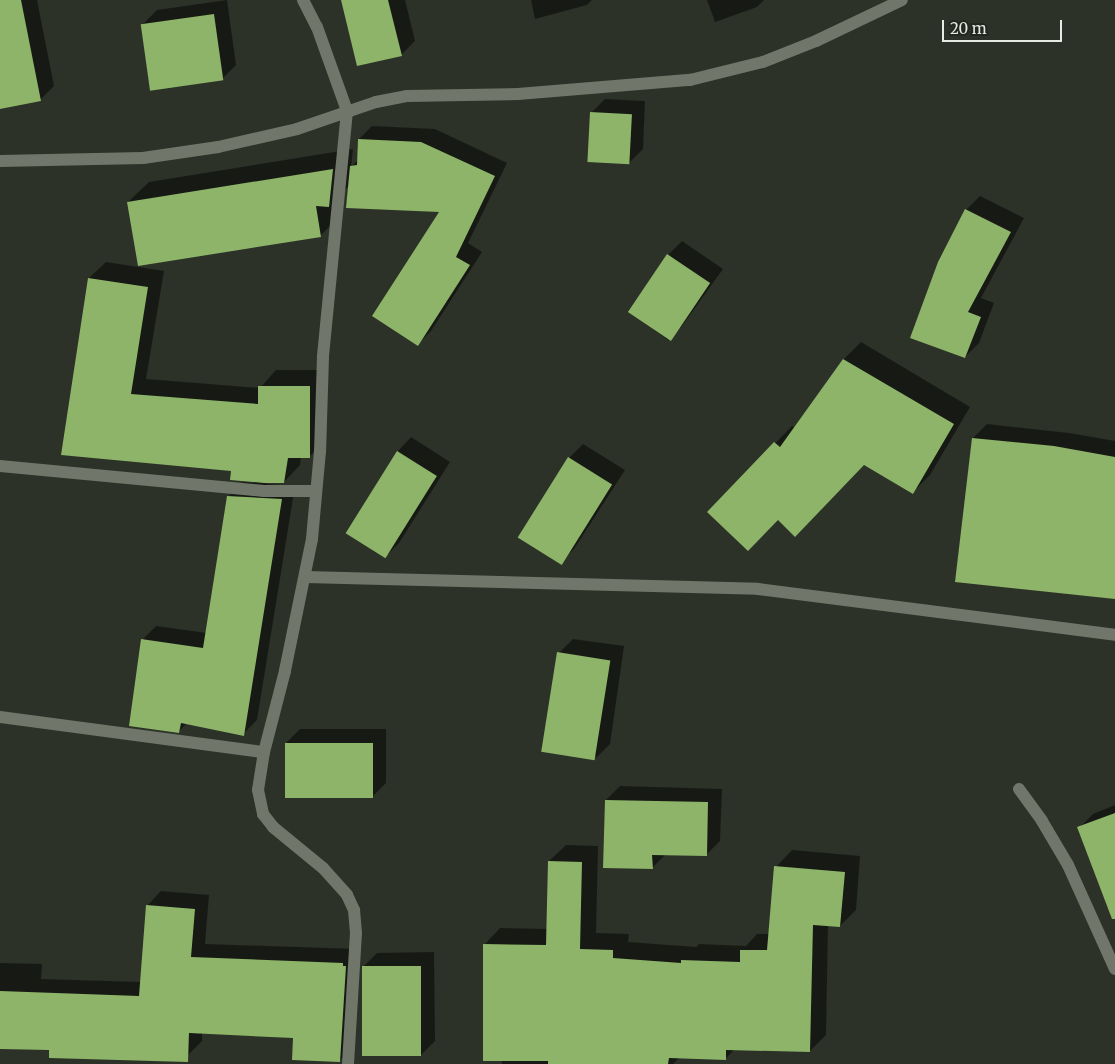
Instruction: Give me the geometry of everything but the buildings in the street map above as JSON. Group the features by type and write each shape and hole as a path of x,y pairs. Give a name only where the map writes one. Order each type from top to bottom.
{"street":[{"path":"303,0 317,27 347,111 323,357 320,451 312,539 285,671 264,752 258,790 263,814 273,827 323,868 348,895 354,910 356,933 348,1064"},
{"path":"0,161 144,158 218,147 297,130 376,102 407,96 518,94 690,80 763,62 816,41 902,0"},
{"path":"0,466 264,491 316,491"},
{"path":"305,577 758,589 1115,635"},
{"path":"0,717 264,752"},
{"path":"1019,789 1042,821 1068,865 1115,969"}]}
